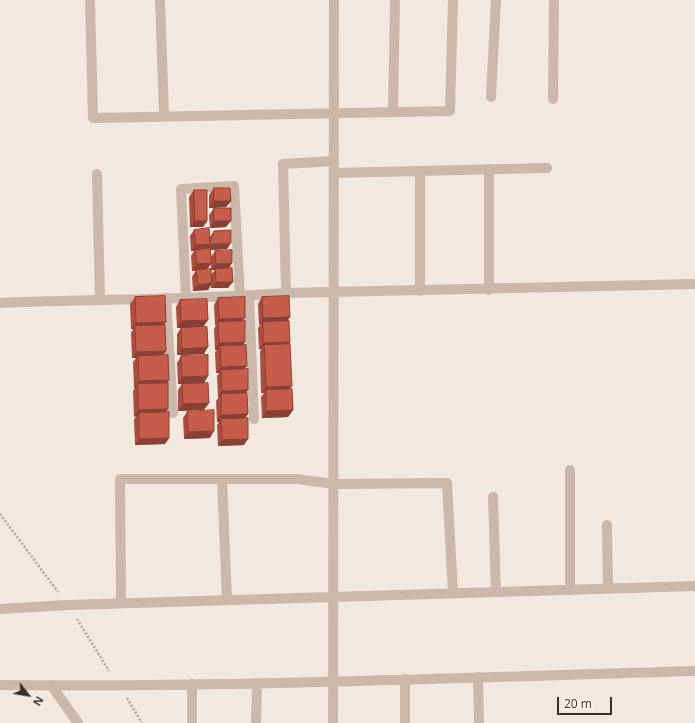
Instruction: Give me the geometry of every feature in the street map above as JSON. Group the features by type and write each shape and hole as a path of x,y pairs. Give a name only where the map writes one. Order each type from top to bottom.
{"street":[{"path":"90,0 93,118 334,112 450,111 453,0"},
{"path":"160,0 164,116"},
{"path":"333,723 334,0"},
{"path":"393,112 395,0"},
{"path":"491,97 496,0"},
{"path":"553,99 554,0"},
{"path":"286,293 283,164 334,161"},
{"path":"334,173 547,168"},
{"path":"489,169 489,290"},
{"path":"420,171 420,291"},
{"path":"97,174 100,299"},
{"path":"186,298 181,189 234,186 254,419"},
{"path":"0,303 244,296 286,293 334,294 695,284"},
{"path":"166,298 173,413"},
{"path":"570,470 570,590"},
{"path":"121,603 120,479 297,479 334,484 447,483 453,593"},
{"path":"222,480 227,600"},
{"path":"493,497 496,592"},
{"path":"607,525 608,588"},
{"path":"0,610 121,603 695,586"},
{"path":"0,685 333,682 695,671"},
{"path":"478,677 479,723"},
{"path":"405,679 405,723"},
{"path":"256,723 257,683"},
{"path":"192,684 192,723"},
{"path":"51,685 78,723"}],"building":[{"path":"214,188 230,188 231,201 214,201"},
{"path":"194,190 207,190 207,221 195,221"},
{"path":"214,208 231,208 231,221 214,221"},
{"path":"209,228 210,243 214,231 231,230 231,243 196,245 194,230"},
{"path":"210,248 212,263 197,264 195,250"},
{"path":"232,250 232,263 216,264 215,251"},
{"path":"232,268 233,282 216,282 215,269"},
{"path":"211,269 212,283 198,285 196,270"},
{"path":"165,296 166,322 136,323 135,297"},
{"path":"289,296 290,317 263,318 262,297"},
{"path":"245,297 245,318 219,319 218,298"},
{"path":"207,299 208,320 181,321 180,300"},
{"path":"245,321 245,342 219,343 218,322"},
{"path":"289,321 290,342 263,343 263,322"},
{"path":"165,325 166,351 136,352 135,326"},
{"path":"207,327 208,347 182,349 181,328"},
{"path":"290,344 292,386 266,387 264,345"},
{"path":"246,345 247,366 221,367 220,346"},
{"path":"168,355 169,380 139,381 138,356"},
{"path":"208,355 208,376 182,377 181,356"},
{"path":"248,369 248,390 222,391 221,370"},
{"path":"168,383 168,409 138,410 138,384"},
{"path":"208,383 209,403 183,404 182,384"},
{"path":"292,389 293,410 266,411 266,390"},
{"path":"247,393 248,414 221,415 221,394"},
{"path":"214,410 214,431 188,432 187,412"},
{"path":"169,412 169,438 139,439 139,413"},
{"path":"248,418 248,439 222,440 221,419"}]}
